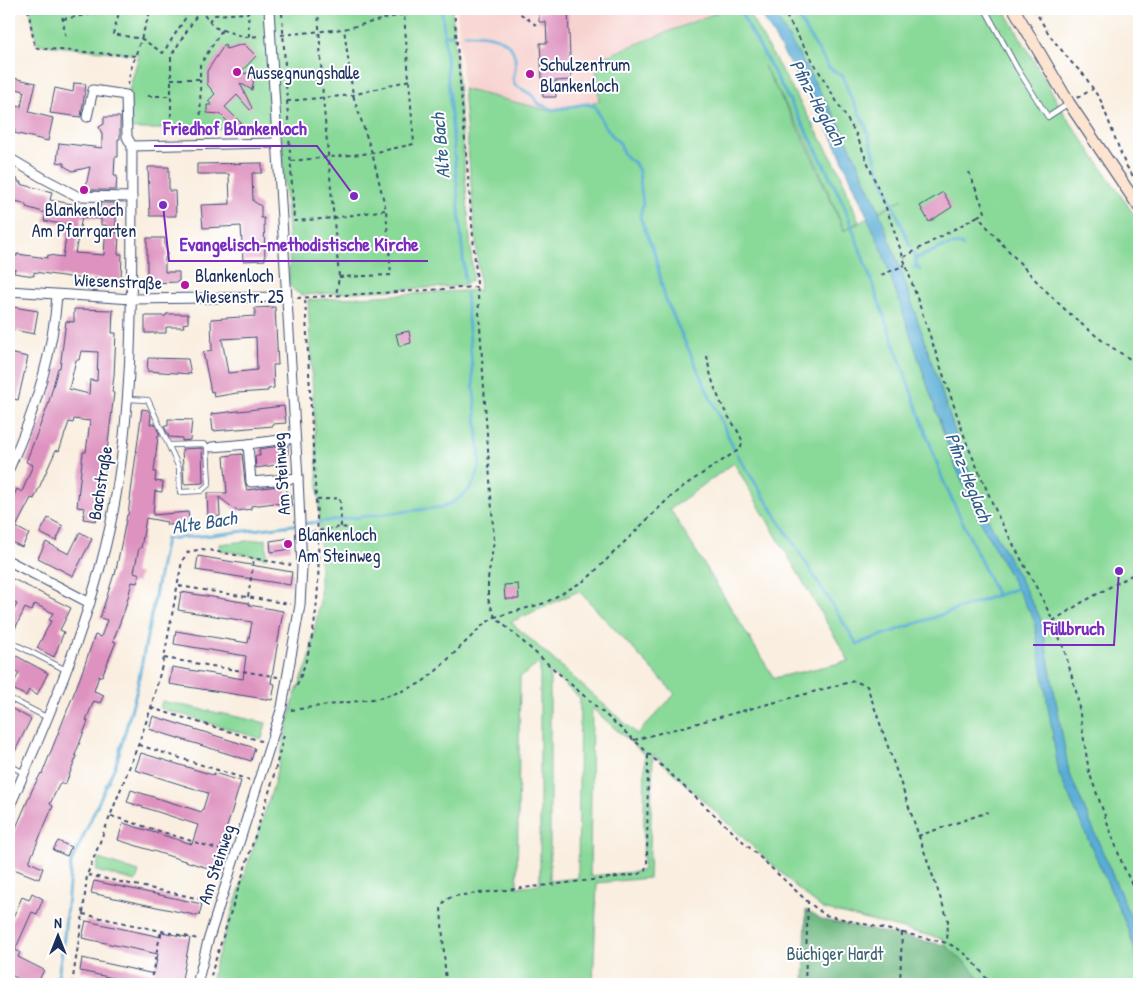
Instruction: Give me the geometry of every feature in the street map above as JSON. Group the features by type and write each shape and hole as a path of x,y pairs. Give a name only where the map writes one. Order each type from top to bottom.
{"main road":[{"path":"1014,9 1069,103 1139,206"}],"street":[{"name":"Am Steinweg","path":"197,984 208,941 282,707 300,605 301,531 269,9"},
{"path":"87,117 93,90 126,95"},
{"name":"Bachstraße","path":"9,808 48,718 90,603 116,495 126,422 132,299 132,146 127,137 126,95"},
{"path":"132,146 277,143"},
{"path":"9,158 77,196 132,197"},
{"name":"Wiesenstraße","path":"9,291 132,299 286,297"},
{"path":"9,469 42,384 51,344 57,295"},
{"path":"210,447 295,438"},
{"path":"248,444 251,482 298,478"},
{"path":"9,562 90,603"}],"lane":[{"path":"986,9 1017,68 1048,117 1069,103"},
{"path":"127,399 148,400 179,468 180,492 202,491 209,484 210,447 203,444 169,445"},
{"path":"9,641 66,670"},
{"path":"9,698 48,718"},
{"path":"9,765 24,773"}],"path":[{"path":"28,9 35,48 136,56"},
{"path":"61,9 66,39"},
{"path":"63,19 120,9 113,34 142,39 163,53 192,9"},
{"path":"126,95 131,69 151,9"},
{"path":"180,9 188,14"},
{"path":"171,117 171,56 200,9 214,27 244,37 344,29 404,14 414,144 372,153 290,161"},
{"path":"248,9 249,37"},
{"path":"318,9 323,98 339,278 336,296"},
{"path":"454,9 478,296 494,541 488,579 488,599 495,617 634,740 808,902 826,915 947,943 962,950 990,984"},
{"path":"514,9 536,25"},
{"path":"782,9 856,134 903,257 967,444 998,516 1053,621 1065,652 1076,695 1089,772 1122,863 1139,900"},
{"path":"1034,9 1050,36 1084,75 1101,101 1125,164 1139,185"},
{"path":"209,21 214,15 248,13"},
{"path":"282,13 294,221 334,218 386,210"},
{"path":"339,278 391,275 386,210 372,153 353,95 344,29"},
{"path":"202,145 200,65 222,30"},
{"path":"171,79 200,79"},
{"path":"287,101 353,95 410,80"},
{"path":"1069,103 1093,88"},
{"path":"148,96 171,96"},
{"path":"903,257 985,212 969,172"},
{"path":"978,216 1047,294 1122,355 1139,364"},
{"path":"880,276 905,265"},
{"path":"348,528 341,526 318,531 305,298 477,287"},
{"path":"282,707 300,710 380,698 405,690 421,682 436,670 484,624 495,617 544,604 587,579 672,495 697,476 740,449 742,440 736,426 725,412 708,367 707,356"},
{"path":"317,500 340,498 341,526"},
{"path":"72,984 87,875 151,708 164,658 182,561 188,552 202,550 302,567"},
{"path":"248,597 254,558"},
{"path":"1053,621 1139,571"},
{"path":"178,586 300,605"},
{"path":"164,658 288,679"},
{"path":"634,740 854,681 867,686 948,920 947,943"},
{"path":"151,708 270,744"},
{"path":"138,745 258,783"},
{"path":"446,984 441,908 446,900 464,895 635,876 644,872 647,864 648,753"},
{"path":"918,836 988,812"},
{"path":"111,816 236,855"},
{"path":"87,875 220,903"},
{"path":"805,984 808,902"},
{"path":"83,914 208,941"},
{"path":"150,984 161,931"},
{"path":"900,984 902,932"}],"shaded area":[{"name":"Schulzentrum Blankenloch","path":"457,9 726,9 597,59 600,101 547,110 463,89"}],"green space":[{"path":"30,9 257,9 257,11 268,9 452,9 473,276 471,281 462,286 302,295 293,290 289,281 290,266 281,129 131,129 129,91 139,55 37,44"},
{"path":"726,9 746,9 840,172 859,222 844,230 809,146 764,66 808,148 844,231 903,199 879,211 843,131 772,9 1004,9 1064,113 1139,222 1139,984 984,984 969,966 945,945 943,939 823,909 805,895 653,754 649,878 597,883 593,984 211,984 214,968 273,787 295,695 309,661 320,600 320,527 308,300 480,290 463,89 547,110 599,101 596,60","holes":["734,463 849,661 774,678 670,509","579,591 675,694 637,734 511,622","540,663 540,884 517,887 520,677","550,672 580,698 578,878 550,881","592,708 645,755 643,870 590,876"]},
{"path":"266,539 267,558 220,550 219,544"},
{"path":"162,701 266,723 262,739 160,708"},
{"path":"99,859 139,872 136,881 96,871"},
{"name":"Büchiger Hardt","path":"806,910 823,920 945,945 969,966 984,984 804,984"}],"water":[{"name":"Pfinz-Heglach","path":"758,9 772,9 843,131 876,203 902,273 963,456 986,515 1041,619 1069,772 1135,928 1139,944 1139,966 1128,929 1059,774 1034,620 982,525 953,461 881,248 832,136"}],"building":[{"path":"546,9 568,9 571,80 555,81 556,97 543,97 540,43 547,43 546,22 539,22 539,12 546,12"},
{"name":"Aussegnungshalle","path":"225,44 226,49 244,44 256,56 239,74 255,72 252,90 240,83 252,108 250,110 237,95 225,107 243,125 231,125 220,114 207,113 207,105 212,105 208,101 215,94 207,84 207,71"},
{"path":"9,77 36,83 29,112 53,118 48,141 14,133 15,130 9,128 9,104 21,107 24,91 9,87"},
{"path":"74,83 86,84 81,117 50,113 55,88 73,92"},
{"path":"104,117 120,117 118,157 115,157 114,176 117,176 116,190 85,190 90,167 73,171 64,166 64,163 57,162 59,143 102,148 102,134 99,127 104,124"},
{"path":"262,163 262,173 252,173 253,201 261,206 261,218 264,218 265,260 243,261 241,226 203,228 201,205 230,204 229,174 197,174 197,164"},
{"path":"148,167 169,167 169,191 175,191 176,216 150,216"},
{"path":"9,177 18,179 18,182 21,182 20,184 52,192 50,200 78,205 78,208 100,210 100,203 116,203 116,233 119,233 118,254 122,254 121,280 77,278 34,272 34,276 14,273 15,269 11,269 12,256 17,256 17,254 47,258 48,255 63,257 68,225 44,221 46,213 9,199","holes":["82,217 101,219 101,225 106,225 104,255 75,253"]},
{"path":"943,192 952,207 929,222 920,206"},
{"path":"147,238 165,238 167,255 165,258 165,272 179,272 179,282 147,283"},
{"path":"9,307 38,311 34,334 9,329"},
{"path":"275,307 278,365 273,365 274,388 268,389 268,391 214,397 213,391 211,392 203,352 212,350 211,319 255,316 255,308","holes":["256,337 257,370 228,373 222,339"]},
{"path":"74,309 113,310 112,333 116,333 112,392 114,393 103,485 96,521 83,519 85,508 77,507 83,452 86,452 90,421 74,419 73,423 69,422 59,451 56,450 34,499 31,498 16,527 29,534 22,547 9,541 9,505 17,489 22,492 33,465 26,462 48,405 58,368 60,368 66,321 74,322","holes":["81,351 98,352 97,381 90,380 89,394 69,389 76,360 79,360"]},
{"path":"166,314 188,314 188,323 183,324 184,327 166,327 166,333 145,333 145,316 166,316"},
{"path":"409,331 411,343 399,346 396,334"},
{"path":"9,353 28,357 18,400 9,398"},
{"path":"148,358 188,359 191,374 147,371"},
{"path":"284,406 286,423 273,424 273,426 213,431 211,414"},
{"path":"142,409 148,410 151,416 150,424 155,424 160,436 158,436 154,472 156,472 155,481 163,482 162,492 155,491 153,515 188,512 190,524 166,525 167,522 146,518 141,548 139,548 134,572 140,574 137,583 132,582 125,609 113,641 116,642 102,676 99,676 94,691 104,695 100,703 94,701 75,755 77,756 65,785 60,783 50,804 53,806 29,862 43,868 39,879 9,867 9,844 33,788 42,774 95,635 101,637 107,620 100,618 115,575 128,515"},
{"path":"168,419 192,420 190,440 182,441 182,438 169,437 164,426 168,426"},
{"path":"288,445 288,454 283,455 283,464 256,468 255,456 260,456 259,449"},
{"path":"202,448 203,483 184,484 182,449"},
{"path":"242,454 247,490 286,485 287,494 290,493 292,507 283,508 283,503 275,503 251,506 251,509 237,511 219,497 220,516 208,517 207,493 227,493 224,456"},
{"path":"48,518 63,526 56,541 40,533"},
{"path":"80,532 92,539 73,576 38,558 46,542 69,554"},
{"path":"290,538 291,549 271,552 270,541"},
{"path":"198,556 292,572 290,585 196,570"},
{"path":"9,577 71,608 60,630 64,632 54,657 37,648 51,621 49,620 53,613 35,604 31,611 25,608 11,637 9,637 9,620 17,604 9,600"},
{"path":"518,584 519,599 505,599 504,585"},
{"path":"181,592 249,603 249,605 283,611 271,683 275,684 272,700 169,684 172,667 243,679 246,656 174,644 176,631 248,643 252,622 178,610"},
{"path":"9,652 48,673 37,695 29,690 26,696 11,688 19,673 9,667"},
{"path":"9,707 31,719 10,761 9,761"},
{"path":"153,716 255,748 251,761 149,729"},
{"path":"141,753 213,775 214,773 241,781 219,853 219,856 222,856 217,871 118,840 123,823 192,844 198,825 127,802 131,790 202,812 208,793 135,770"},
{"path":"58,841 71,847 67,856 53,850"},
{"path":"94,881 202,904 199,916 91,893"},
{"path":"32,893 43,899 37,914 32,912 15,950 20,952 18,957 44,970 37,984 14,984 17,978 9,974 9,927 22,897 29,900"},
{"path":"86,921 161,937 162,932 190,938 181,984 141,984 80,971 82,958 154,974 158,954 82,938"}],"waterway":[{"name":"Alte Bach","path":"442,9 465,281"},
{"path":"739,9 813,143 844,205 943,480 997,596"},
{"path":"793,9 829,68 843,76 849,93 866,126 878,168 910,246"},
{"path":"465,34 488,35 505,42 515,56 513,79 515,85 532,95 539,104 553,110 584,104 595,106 603,123 620,143 623,153 634,162 639,171 643,205 640,217 655,255 665,298 734,449"},
{"name":"Alte Bach","path":"444,35 452,35"},
{"path":"915,259 945,246 961,244 963,247"},
{"path":"914,253 917,266 914,267"},
{"path":"917,266 920,270"},
{"name":"Alte Bach","path":"57,984 64,937 71,863 116,764 136,693 166,539 442,507 462,496 476,479 480,463 466,294"},
{"path":"737,454 857,644 1018,588"}],"place":[{"name":"Aussegnungshalle","path":"237,72"},
{"name":"Schulzentrum Blankenloch","path":"530,74"},
{"name":"Blankenloch Am Pfarrgarten","path":"84,190"},
{"name":"Friedhof Blankenloch","path":"354,196"},
{"name":"Evangelisch-methodistische Kirche","path":"163,205"},
{"name":"Blankenloch Wiesenstr. 25","path":"185,285"},
{"name":"Blankenloch Am Steinweg","path":"288,544"},
{"name":"Füllbruch","path":"1119,571"}]}
